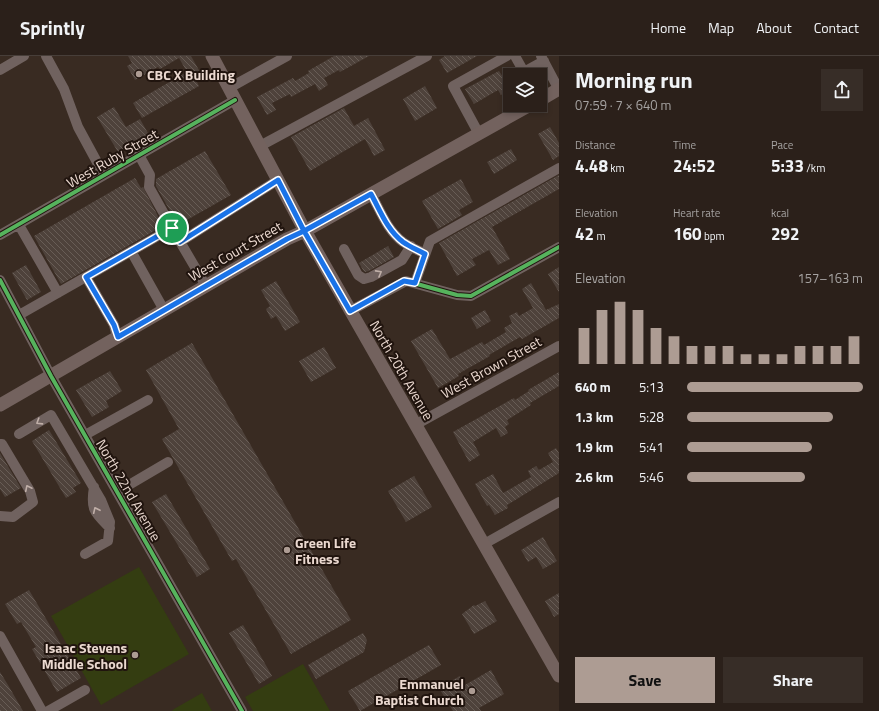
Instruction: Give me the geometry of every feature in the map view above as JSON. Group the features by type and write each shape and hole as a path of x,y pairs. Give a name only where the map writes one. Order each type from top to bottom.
{"main road":[{"name":"North 20th Avenue","path":"212,56 304,231 557,668"},
{"path":"547,96 559,89"},
{"name":"West Court Street","path":"0,406 287,239 518,112"}],"street":[{"path":"0,70 24,56"},
{"path":"46,56 64,89 78,127 104,175"},
{"name":"West Ruby Street","path":"0,235 139,155 287,56"},
{"path":"260,146 427,56"},
{"path":"479,134 453,86 507,56"},
{"path":"515,56 524,72 542,59 559,89"},
{"path":"139,155 150,175 149,186 206,286"},
{"path":"415,283 430,241 559,168"},
{"path":"180,242 278,180"},
{"path":"371,194 390,228 403,242 425,254"},
{"path":"19,224 58,293"},
{"path":"19,314 172,228"},
{"path":"344,249 358,275 364,279 371,277 402,260 410,246"},
{"path":"350,311 404,281 457,295 471,296 559,247"},
{"path":"131,251 164,310"},
{"path":"86,277 114,325 118,337"},
{"name":"North 22nd Avenue","path":"0,280 51,376 242,711"},
{"name":"West Brown Street","path":"416,425 559,346"},
{"path":"85,435 148,400"},
{"path":"19,434 51,415 94,488 92,500 95,512 110,528 108,541 85,554"},
{"path":"0,444 2,444 30,491 33,502 13,517 0,516"},
{"path":"117,492 168,462"},
{"path":"484,544 559,502"},
{"path":"0,636 42,711"},
{"path":"48,711 85,690"}],"green space":[{"name":"Isaac Stevens Middle School","path":"139,567 189,654 101,705 51,616"},
{"path":"303,664 330,711 253,711 245,697"},
{"path":"202,693 212,711 172,711 174,709"}],"building":[{"path":"128,56 191,56 200,72 194,76 199,86 142,118 133,103 187,72 179,58 160,69 158,67 135,80 127,66 132,63"},
{"path":"334,56 369,56 340,72 339,70 324,78 328,85 319,91 315,84 291,97 290,94 272,103 276,110 267,115 257,97 293,78 295,81 309,73 308,71"},
{"path":"445,56 477,56 447,73 439,60"},
{"path":"499,71 503,77 503,94 501,95 498,90 474,104 465,89"},
{"path":"425,86 437,108 415,121 403,99"},
{"path":"114,107 126,127 140,119 149,135 118,152 97,117"},
{"path":"344,108 354,126 368,118 385,150 374,156 365,139 310,171 291,137"},
{"path":"550,127 559,143 559,156 553,160 538,134"},
{"path":"511,149 517,160 494,174 487,162"},
{"path":"205,151 231,195 178,225 156,186 156,179"},
{"path":"559,175 559,189 492,227 510,259 498,265 489,250 472,259 476,265 457,276 439,243"},
{"path":"135,178 141,188 143,187 163,226 61,284 34,236"},
{"path":"461,179 473,202 459,210 462,215 438,229 422,201"},
{"path":"388,246 394,257 365,272 359,263"},
{"path":"26,265 41,292 27,300 12,273"},
{"path":"559,267 559,292 548,274"},
{"path":"276,281 300,322 285,331 276,316 271,319 266,309 270,306 261,290"},
{"path":"531,283 546,310 559,304 559,318 522,339 520,337 458,374 459,376 438,388 411,341 432,329 450,359 482,342 484,345 506,332 504,328 512,323 509,316 517,312 519,316 533,308 522,289"},
{"path":"485,310 491,321 477,329 471,318"},
{"path":"192,343 351,620 291,654 236,559 232,561 162,439 179,429 146,370"},
{"path":"324,347 336,368 311,382 299,361"},
{"path":"110,371 122,391 106,401 109,407 92,417 76,390"},
{"path":"559,372 559,386 530,403 531,405 507,420 509,424 505,427 508,433 501,437 496,428 473,442 480,455 469,462 453,432 514,398 515,400 529,391 528,390"},
{"path":"49,430 81,483 73,488 76,492 66,498 32,441"},
{"path":"556,448 559,453 559,473 507,505 508,508 495,515 489,505 487,506 475,484 493,474 503,493 531,477 528,471 536,466 539,470 553,462 548,453"},
{"path":"0,453 21,488 5,497 0,489"},
{"path":"414,476 432,507 406,522 388,491"},
{"path":"166,494 210,569 197,577 152,502"},
{"path":"543,537 557,561 543,569 536,557 528,562 521,550"},
{"path":"29,590 81,678 57,692 32,649 36,647 21,622 17,624 5,604"},
{"path":"559,593 559,614 554,617 545,601"},
{"path":"485,601 497,621 474,634 462,614 474,605 475,606"},
{"path":"243,625 272,676 259,684 229,633"},
{"path":"363,633 367,640 364,652 316,679 308,665"},
{"path":"429,645 441,665 360,711 348,691"},
{"name":"Emmanuel Baptist Church","path":"491,670 504,694 479,708 481,711 453,711 439,688 460,676 465,685"},
{"path":"0,672 8,685 23,711 0,711"}],"cycle path":[{"path":"0,235 235,100"},
{"path":"350,311 406,281 457,295 471,296 559,247"},
{"path":"0,280 51,376 242,711"}],"place":[{"name":"CBC X Building","path":"139,74"},
{"name":"Green Life Fitness","path":"287,550"},
{"name":"Isaac Stevens Middle School","path":"135,655"},
{"name":"Emmanuel Baptist Church","path":"472,691"}],"route":[{"path":"172,228 86,277 114,325 118,337 287,239 304,231 350,311 404,281 415,283 425,254 403,242 395,234 385,221 371,194 304,231 278,180 180,242 172,228"}]}
